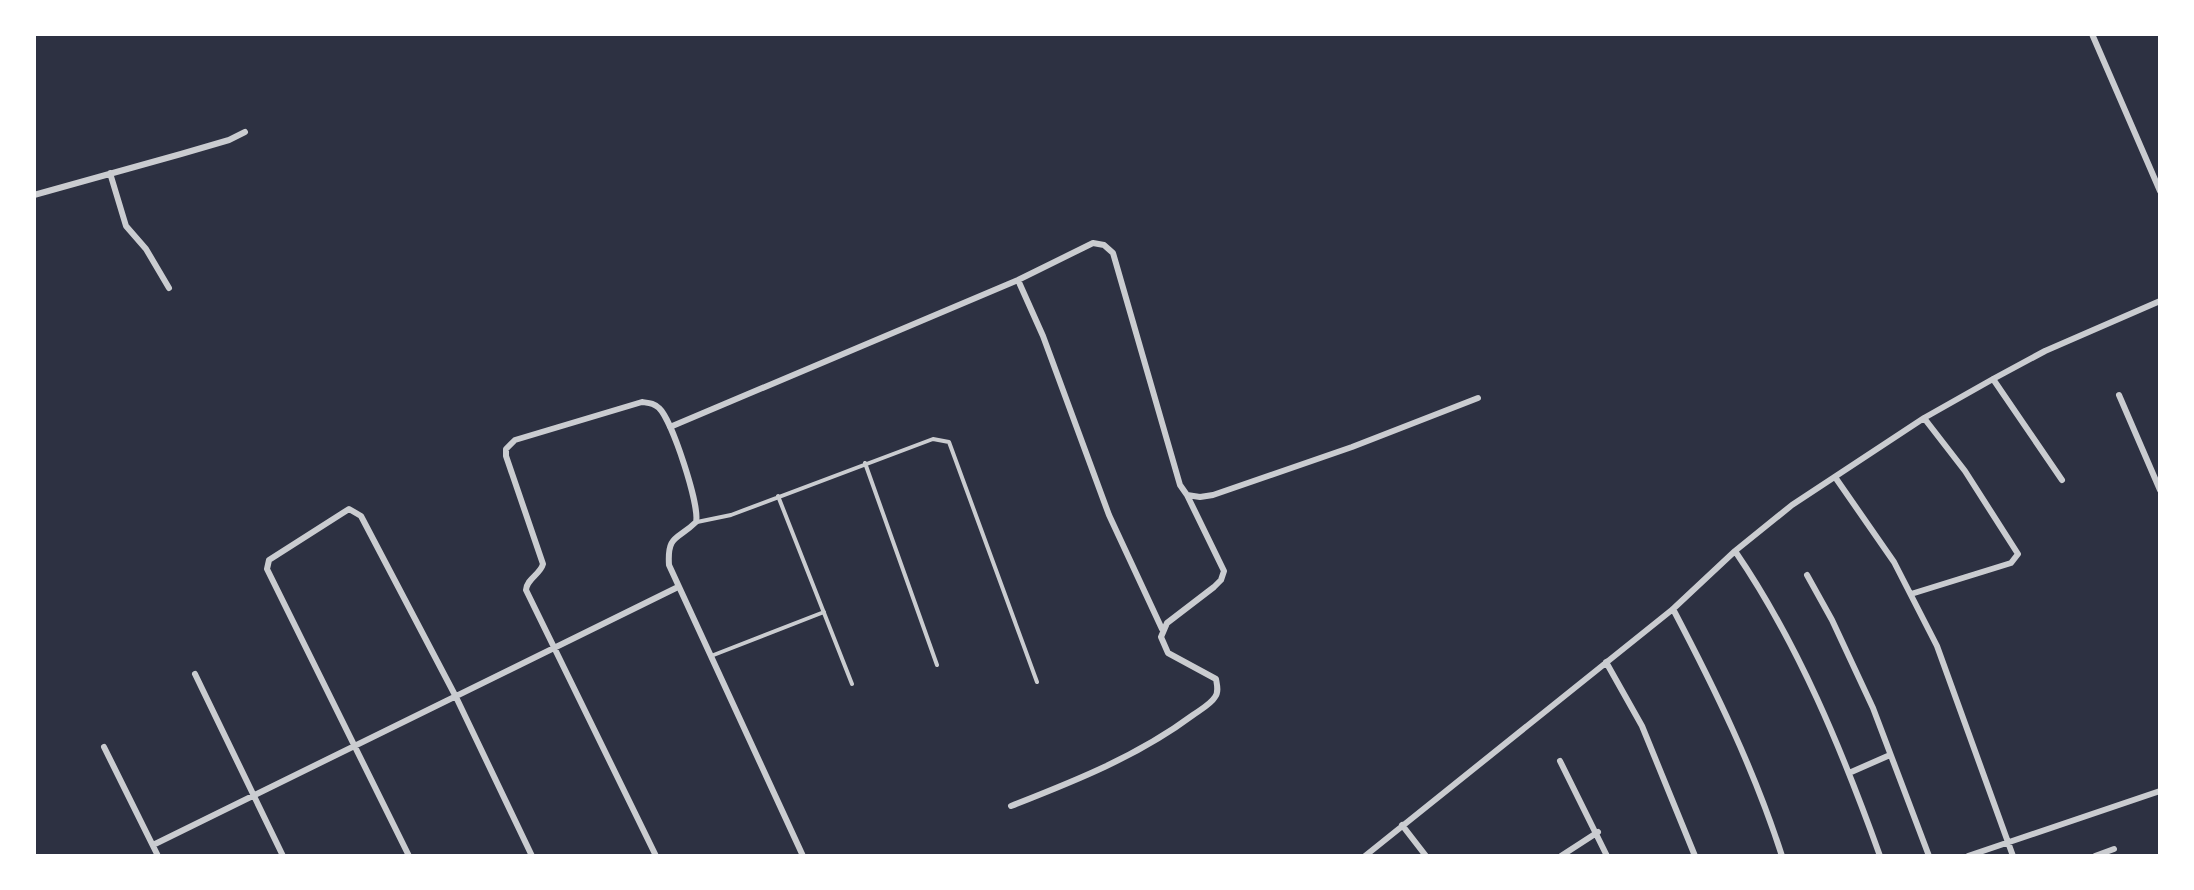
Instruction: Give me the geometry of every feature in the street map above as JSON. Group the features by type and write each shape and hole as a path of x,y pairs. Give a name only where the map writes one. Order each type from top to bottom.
{"street":[{"path":"2092,34 2160,191"},
{"path":"34,195 229,140 245,132"},
{"path":"110,173 126,226 146,249 169,288"},
{"path":"670,427 1018,280 1093,243 1104,244 1113,253 1180,485 1224,572 1214,587 1167,622 1162,629 1161,637 1168,653 1216,680 1216,697 1178,727 1140,750 1100,770 1011,806"},
{"path":"1018,280 1043,336 1109,515 1162,629"},
{"path":"1365,855 1673,609 1735,551 1792,505 1924,418 1994,379 2045,351 2160,301"},
{"path":"1994,379 2062,480"},
{"path":"2119,395 2160,490"},
{"path":"1187,495 1213,495 1352,447 1478,398"},
{"path":"656,855 556,646 526,590 529,580 542,570 543,564 506,449 515,440 642,402 652,403 661,409 670,427 697,507 696,522 673,538 668,548 669,565 801,855"},
{"path":"1911,594 2011,563 2018,554 1965,471 1924,418"},
{"path":"1835,477 1894,562 1936,646 1956,695 2013,855"},
{"path":"409,855 267,568 269,560 344,511 355,510 362,516 456,697 532,855"},
{"path":"1735,551 1760,587 1782,629 1849,773 1880,855"},
{"path":"1807,575 1854,664 1929,855"},
{"path":"153,845 678,587"},
{"path":"1673,609 1718,696 1748,762 1782,855"},
{"path":"1606,662 1642,726 1695,855"},
{"path":"195,674 283,855"},
{"path":"104,747 158,855"},
{"path":"1849,773 1890,755"},
{"path":"1560,761 1598,832 1607,855"},
{"path":"1968,855 2160,791"},
{"path":"1402,825 1426,855"},
{"path":"1561,855 1598,832"},
{"path":"2095,855 2114,849"}],"lane":[{"path":"696,522 731,515 933,439 948,442 1037,682"},
{"path":"865,463 937,664"},
{"path":"778,496 852,684"},
{"path":"710,657 824,612"}]}
